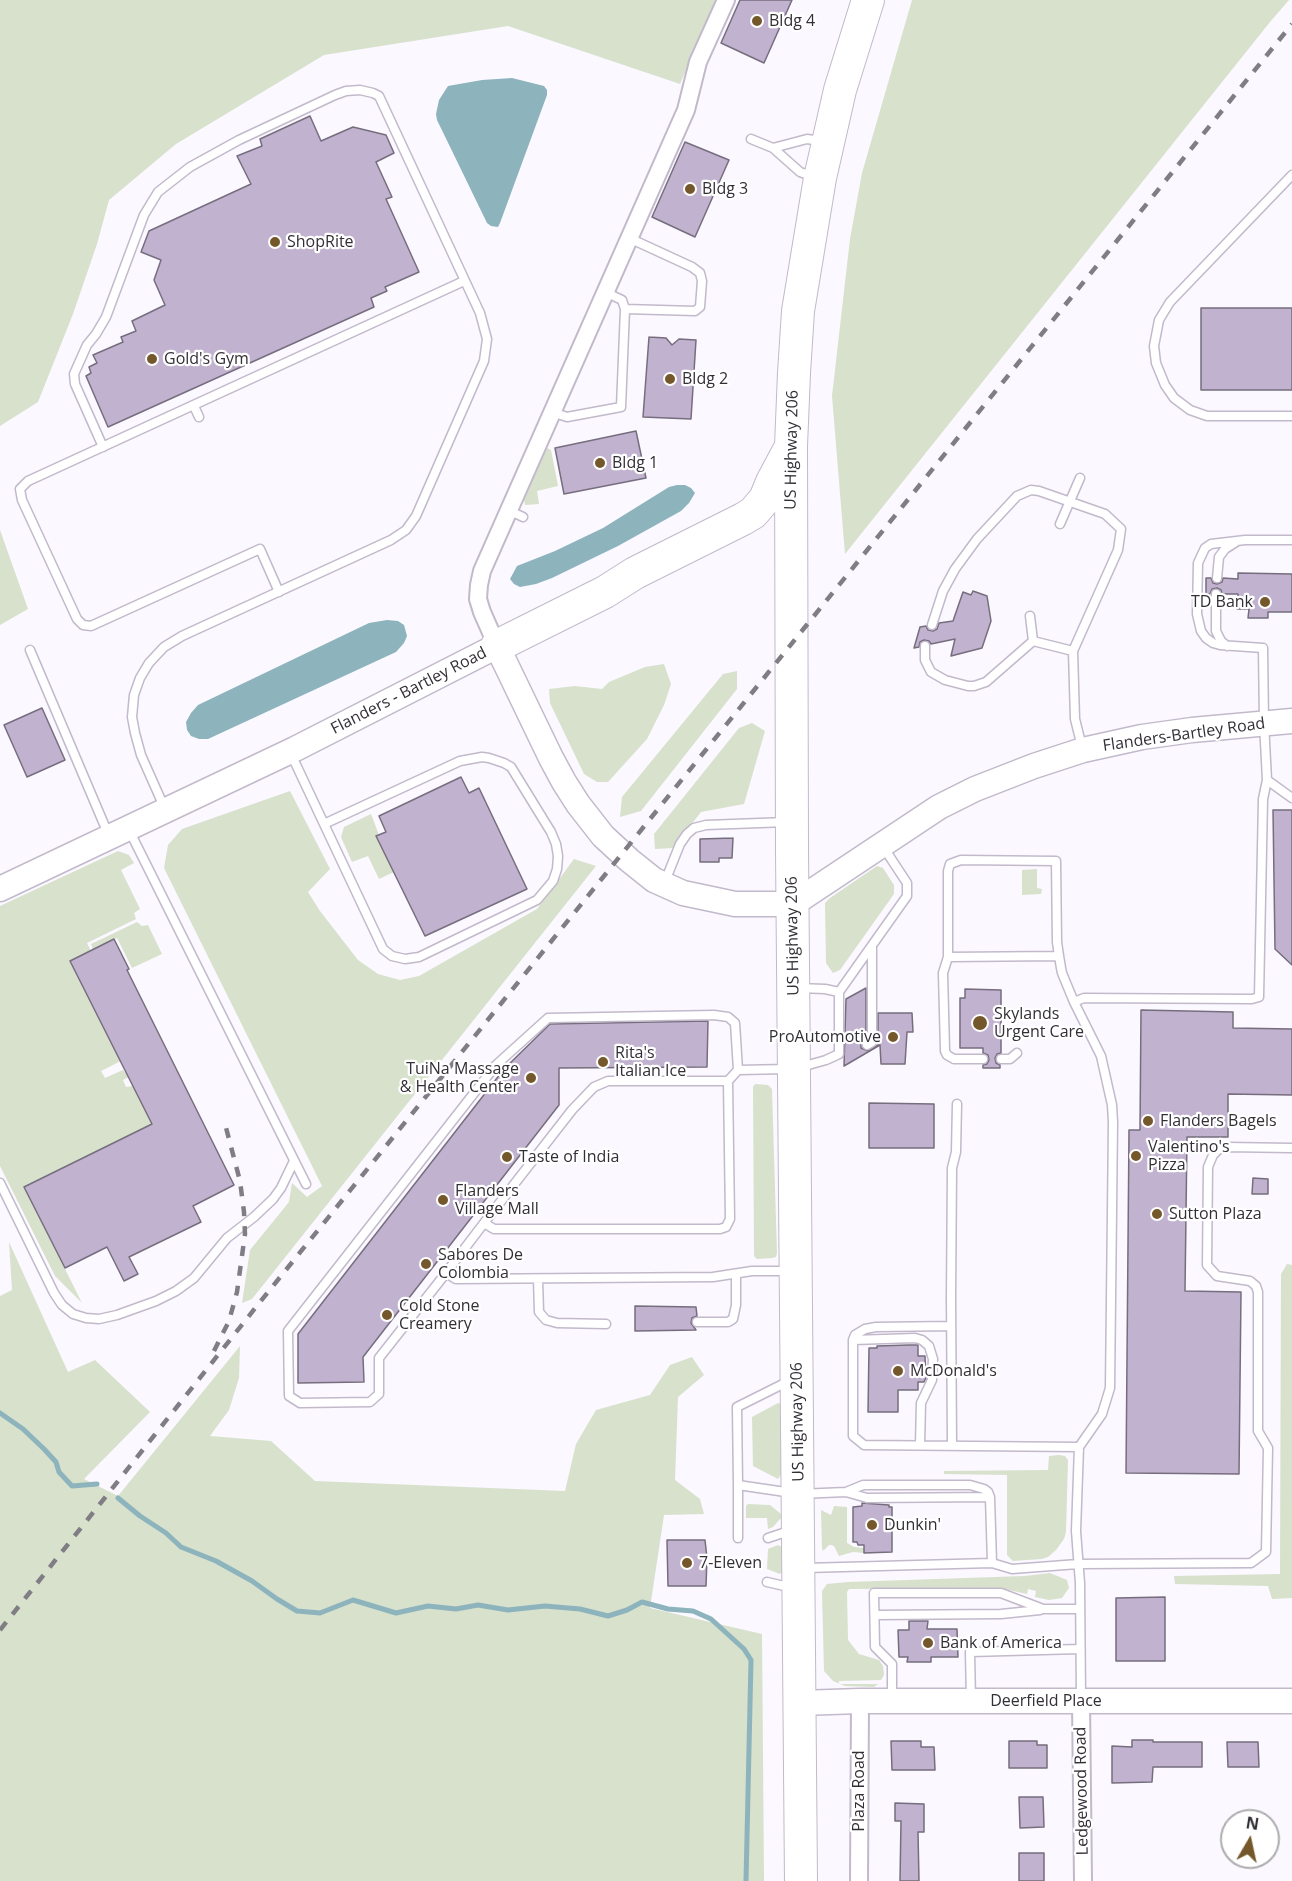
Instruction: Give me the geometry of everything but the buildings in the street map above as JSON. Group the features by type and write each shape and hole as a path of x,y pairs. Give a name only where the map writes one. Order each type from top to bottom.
{"highway":[{"name":"US Highway 206","path":"801,1881 791,446 798,311 820,178 840,90 868,0"},
{"path":"497,646 605,592 635,573 753,513 765,499 791,446"}],"street":[{"path":"497,646 482,612 478,592 485,564 516,514 552,412 686,110 698,62 726,0"},
{"name":"Flanders - Bartley Road","path":"0,889 289,751 497,646 551,758 578,804 595,826 623,855 654,880 682,893 717,901 751,905 793,904"},
{"name":"Flanders-Bartley Road","path":"793,904 929,813 957,797 1013,774 1083,750 1142,737 1292,721"},
{"name":"Plaza Road","path":"859,1881 860,1701"},
{"name":"Ledgewood Road","path":"1081,1701 1083,1881"},
{"name":"Deerfield Place","path":"800,1703 1292,1701"}],"lane":[{"path":"103,447 75,384 74,374 87,345 106,316 134,241 150,204 158,192 190,167 239,140 334,96 346,91 367,91 379,96 484,324 487,339 486,354 478,378 414,520 406,530 391,540 173,641 156,655 144,670 132,703 135,733 141,755 166,809"},
{"path":"751,139 773,148 800,172 820,178"},
{"path":"773,148 807,139 827,142"},
{"path":"1292,175 1170,302 1159,320 1154,346 1158,370 1165,385 1174,398 1190,410 1207,416 1292,416"},
{"path":"626,309 694,311 700,307 702,281 700,273 692,267 629,238"},
{"path":"279,592 260,549 91,626 86,626 79,623 22,500 20,489 28,481 464,281"},
{"path":"552,412 567,417 621,407 626,309 622,300 605,291"},
{"path":"194,406 199,417"},
{"path":"1060,524 1080,478"},
{"path":"932,625 943,591 955,569 977,539 1017,496 1031,490 1039,491 1105,514 1121,529 1118,550 1073,651 1075,719 1083,750"},
{"path":"1074,1002 1084,998 1252,999 1259,996 1263,799 1267,780 1263,648 1227,646 1213,643 1206,638 1201,631 1197,614 1198,563 1205,548 1210,544 1245,540 1292,540"},
{"path":"1217,578 1217,562 1222,552 1234,543 1245,540"},
{"path":"1216,594 1216,631 1221,641 1227,646"},
{"path":"1030,616 1033,641"},
{"path":"1033,641 1073,651"},
{"path":"925,646 926,664 934,675 950,682 974,686 986,682 1033,641"},
{"path":"30,650 118,832 306,1184"},
{"path":"289,751 383,949 388,954 398,958 419,957 537,900 553,881 557,869 558,856 551,832 511,767 489,758 482,757 460,762 324,824"},
{"path":"1267,780 1292,798"},
{"path":"664,885 680,844 694,828 706,825 792,822"},
{"path":"738,1070 795,1069 841,1055 839,992 908,892 903,877 882,845"},
{"path":"983,1059 954,1059 945,1051 943,973 948,957 948,871 950,864 961,860 1056,861 1057,942 1063,978 1101,1056 1109,1084 1113,1122 1110,1388 1102,1414 1079,1447 1076,1531 1081,1701"},
{"path":"867,1045 872,1042 872,947"},
{"path":"948,957 1059,956"},
{"path":"794,988 839,992"},
{"path":"484,1222 494,1229 720,1229 726,1227 730,1219 728,1081 738,1070 736,1026 732,1019 714,1015 548,1018 496,1065 288,1331 289,1396 300,1403 370,1402 379,1394 379,1358 446,1273 484,1222 572,1110 598,1084 608,1081 728,1081"},
{"path":"1000,1059 1010,1059 1017,1053"},
{"path":"952,1445 952,1168 956,1152 957,1104"},
{"path":"767,1582 992,1563 1012,1569 1078,1564 1251,1563 1266,1552 1268,1448 1258,1431 1258,1292 1256,1286 1250,1281 1216,1276 1207,1265 1208,1167 1213,1155 1219,1149 1226,1147 1292,1148"},
{"path":"0,1183 62,1305 73,1314 99,1319 156,1301 176,1291 194,1278 227,1238 255,1217 273,1199 294,1161"},
{"path":"446,1273 456,1279 538,1279 712,1277 752,1271 796,1270"},
{"path":"697,1322 728,1322 733,1319 736,1310 736,1274"},
{"path":"538,1279 539,1312 546,1320 557,1323 606,1324"},
{"path":"951,1326 876,1327 859,1331 855,1335 853,1340 853,1436 864,1445 1079,1447"},
{"path":"853,1340 915,1338 929,1346 933,1359 932,1380 921,1403 920,1445"},
{"path":"738,1538 737,1407 767,1394 797,1376"},
{"path":"738,1485 799,1494 846,1492 867,1498 990,1497"},
{"path":"846,1492 863,1485 970,1485 984,1489 990,1497 992,1563"},
{"path":"768,1538 798,1528"},
{"path":"891,1701 892,1664 875,1647 874,1593 1001,1593 1043,1609"},
{"path":"875,1615 1001,1614 1043,1609 1079,1609"},
{"path":"971,1701 970,1652 1080,1650"}],"green space":[{"path":"0,0 716,0 680,84 508,26 324,55 176,144 109,200 97,244 73,314 38,402 0,426"},
{"path":"912,0 1289,0 845,554 832,396 850,239 862,173"},
{"path":"547,448 551,450 558,486 537,491 539,504 525,505 524,500"},
{"path":"0,530 28,609 0,625"},
{"path":"664,664 671,684 664,705 647,739 608,782 597,782 584,774 550,703 549,689 575,686 602,689 609,682 645,667"},
{"path":"737,671 737,689 641,811 620,817 622,797 723,674"},
{"path":"752,723 765,731 744,804 701,812 673,848 655,849 654,834 739,728"},
{"path":"290,791 330,869 308,892 358,960 378,974 400,980 419,976 537,909 574,859 596,866 252,1299 242,1303 250,1250 289,1202 292,1183 307,1197 322,1186 164,868 168,845 182,829"},
{"path":"371,814 379,835 377,836 394,872 379,879 368,856 352,862 341,837 344,827"},
{"path":"118,851 129,855 134,863 121,870 140,909 134,913 136,919 87,943 121,1061 101,1071 105,1078 123,1070 129,1077 123,1080 126,1087 133,1086 154,1128 138,1131 24,1187 82,1303 55,1276 0,1166 0,906"},
{"path":"877,866 883,868 894,885 894,894 840,970 833,973 826,963 825,903"},
{"path":"1037,869 1037,888 1042,889 1041,894 1022,895 1022,870"},
{"path":"137,922 142,926 148,925 162,954 132,968 117,938 93,950 91,944"},
{"path":"755,1084 768,1085 772,1089 777,1253 776,1257 757,1259 754,1256 753,1087"},
{"path":"9,1242 68,1372 95,1360 150,1412 84,1479 118,1496 240,1346 239,1378 229,1410 210,1436 271,1441 315,1481 565,1491 576,1444 596,1410 650,1395 670,1365 692,1357 704,1375 678,1397 675,1480 700,1499 704,1514 664,1515 650,1608 762,1634 764,1881 0,1881 0,1296 12,1290"},
{"path":"1287,1264 1292,1265 1292,1598 1272,1599 1268,1586 1175,1584 1174,1576 1280,1574 1281,1274"},
{"path":"778,1403 781,1404 782,1473 778,1479 753,1466 752,1417"},
{"path":"1049,1456 1065,1456 1068,1460 1066,1532 1056,1550 1042,1559 1013,1561 1007,1555 1007,1475 944,1474 944,1471 1048,1470"},
{"path":"748,1504 770,1505 781,1514 781,1518 768,1529 767,1518 746,1518"},
{"path":"834,1506 847,1507 847,1543 854,1547 864,1548 864,1553 853,1552 839,1556 834,1546 831,1545 823,1551 821,1510 831,1515"},
{"path":"778,1545 782,1547 782,1572 780,1574 767,1569 768,1549"},
{"path":"1050,1573 1067,1580 1069,1588 1062,1598 1049,1600 1035,1597 1036,1591 1028,1589 1027,1594 1000,1588 849,1589 847,1592 848,1640 859,1654 879,1660 883,1666 884,1675 881,1680 839,1681 839,1684 824,1671 822,1591 827,1584"},
{"path":"840,1684 878,1684 874,1687"}],"water":[{"path":"512,78 544,86 547,95 498,227 487,223 436,114 439,100 448,86"},
{"path":"685,485 695,493 681,511 618,546 552,578 520,587 510,579 517,566 603,528 669,487"},
{"path":"398,621 404,625 407,636 396,652 208,739 191,736 187,730 186,722 198,705 369,623"}],"waterway":[{"path":"0,1413 23,1429 44,1449 56,1462 59,1472 72,1486 97,1484"},
{"path":"118,1498 166,1533 181,1547 216,1561 252,1581 297,1611 320,1613 353,1600 396,1613 428,1606 456,1609 478,1605 508,1610 545,1606 580,1609 608,1616 642,1602 668,1609 693,1611 711,1619 744,1649 751,1660 746,1881"}],"railway":[{"path":"0,1630 260,1302 1292,24"},
{"path":"214,1351 229,1321 237,1292 245,1234 240,1181 224,1120"}],"place":[{"name":"Bldg 4","path":"757,21"},
{"name":"Bldg 3","path":"690,189"},
{"name":"ShopRite","path":"275,242"},
{"name":"Gold's Gym","path":"152,359"},
{"name":"Bldg 2","path":"670,379"},
{"name":"Bldg 1","path":"600,463"},
{"name":"TD Bank","path":"1265,602"},
{"name":"Skylands Urgent Care","path":"980,1023"},
{"name":"ProAutomotive","path":"893,1037"},
{"name":"Rita's Italian Ice","path":"603,1062"},
{"name":"TuiNa Massage & Health Center","path":"531,1078"},
{"name":"Flanders Bagels","path":"1148,1121"},
{"name":"Valentino's Pizza","path":"1136,1156"},
{"name":"Taste of India","path":"507,1157"},
{"name":"Flanders Village Mall","path":"443,1200"},
{"name":"Sutton Plaza","path":"1157,1214"},
{"name":"Sabores De Colombia","path":"426,1264"},
{"name":"Cold Stone Creamery","path":"387,1315"},
{"name":"McDonald's","path":"898,1371"},
{"name":"Dunkin'","path":"872,1525"},
{"name":"7-Eleven","path":"687,1563"},
{"name":"Bank of America","path":"928,1643"}]}
